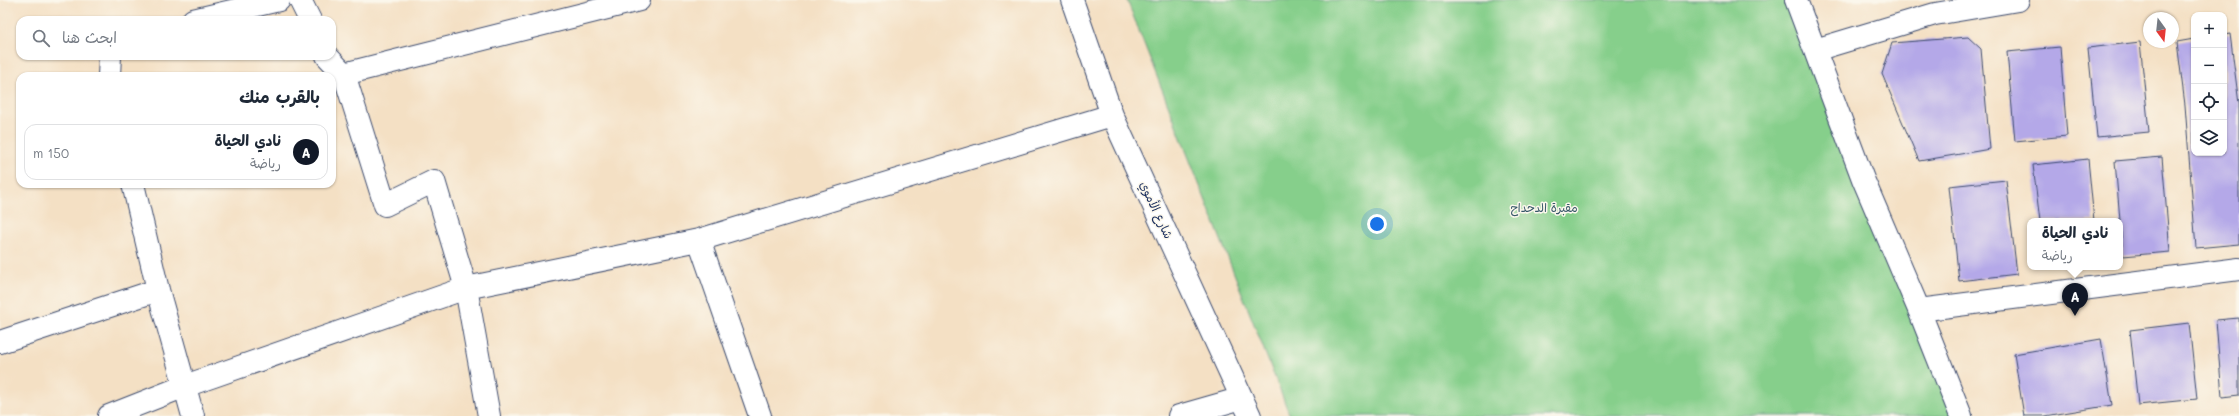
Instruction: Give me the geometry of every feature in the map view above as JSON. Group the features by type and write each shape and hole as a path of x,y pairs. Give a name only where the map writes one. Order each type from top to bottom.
{"street":[{"path":"210,16 279,0"},
{"path":"300,0 308,16"},
{"path":"344,74 639,0"},
{"name":"شارع الأموي","path":"1072,0 1112,114 1246,407"},
{"path":"1796,0 1863,179 1919,310 1961,416"},
{"path":"1815,50 1935,14 2018,0"},
{"path":"109,72 110,60"},
{"path":"331,60 344,74 385,205 434,181 466,288 489,416"},
{"path":"110,416 185,386 466,288 699,240 1112,114"},
{"path":"134,188 158,290 193,416"},
{"path":"699,240 760,416"},
{"path":"1919,310 2239,269"},
{"path":"0,342 158,290"},
{"path":"1179,416 1246,407"}],"green space":[{"name":"مقبرة الدحداح","path":"1127,0 1796,0 1961,416 1290,416"}],"building":[{"path":"2227,34 2230,34 2239,104 2239,244 2196,248 2185,105 2178,48 2179,48 2179,42 2191,40 2191,156 2227,156"},
{"path":"1968,37 1981,49 1990,149 1919,161 1882,74 1892,43"},
{"path":"2140,42 2149,132 2097,137 2088,48"},
{"path":"2060,47 2067,136 2015,141 2007,52"},
{"path":"2162,157 2170,252 2123,256 2123,218 2120,218 2115,161"},
{"path":"2088,159 2094,218 2040,218 2033,165"},
{"path":"2006,180 2017,274 1959,281 1949,186"},
{"path":"2239,318 2239,395 2222,397 2216,320"},
{"path":"2189,323 2197,399 2138,405 2130,330"},
{"path":"2101,339 2112,405 2045,416 2024,416 2014,354"}],"place":[{"name":"نادي الحياة","path":"2075,316"}]}
